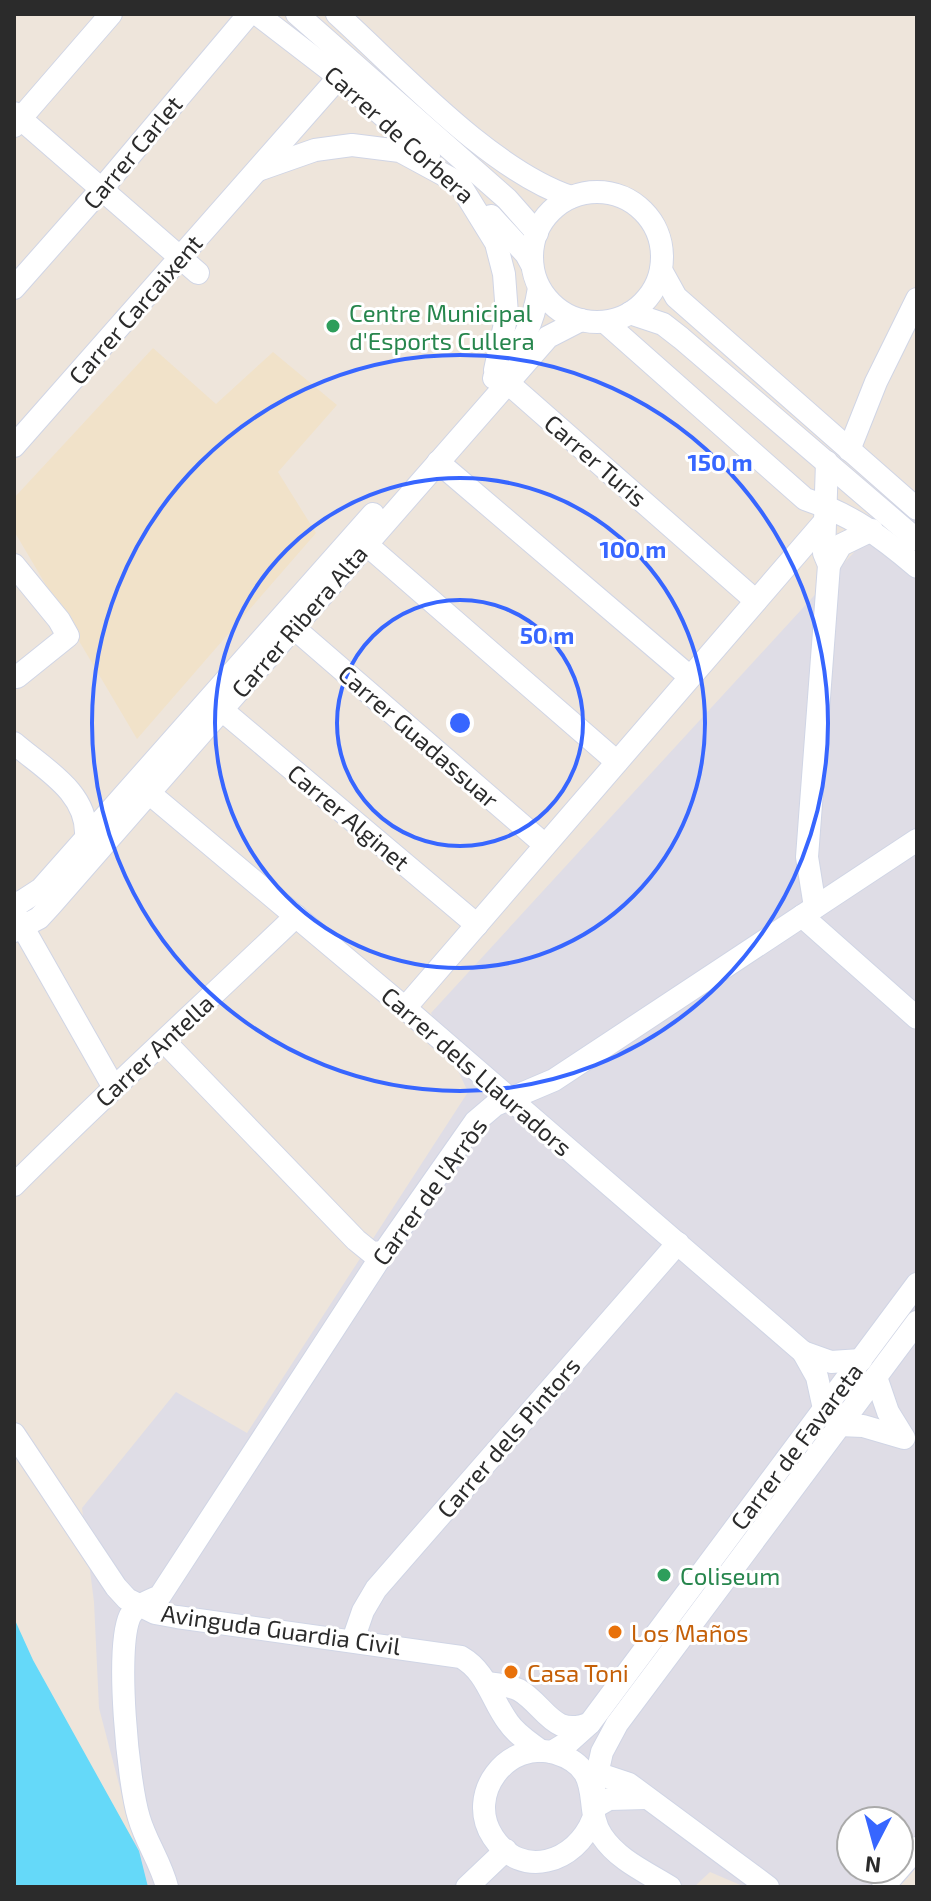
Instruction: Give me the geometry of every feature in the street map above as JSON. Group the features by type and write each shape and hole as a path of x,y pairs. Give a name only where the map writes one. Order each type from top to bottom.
{"street":[{"path":"111,14 16,119 198,273"},
{"name":"Carrer Carlet","path":"14,288 249,14"},
{"name":"Carrer de Corbera","path":"257,14 339,77 459,183 526,254 532,265"},
{"path":"297,14 507,199 537,233"},
{"path":"337,14 460,127 525,176 551,191 571,197"},
{"name":"Carrer Carcaixent","path":"14,446 339,77"},
{"name":"Carrer Carcaixent","path":"256,171 315,150 352,145 400,151 459,183"},
{"path":"459,183 496,243 504,274 507,314 501,381"},
{"path":"591,192 611,194 646,213 657,230 662,250 661,270 645,302 630,313 605,322 581,320 564,313 539,288 532,265 532,248 537,233 551,212 571,197 591,192"},
{"path":"661,270 676,297 917,509"},
{"name":"Carrer Ribera Alta","path":"539,288 534,318 501,381 438,462 51,905 39,918 18,930 18,903 41,889 501,381 548,337 581,320"},
{"path":"849,450 876,382 917,299"},
{"path":"630,313 663,324 681,338 917,540"},
{"path":"605,322 805,499 826,513 872,530 917,567"},
{"name":"Carrer Turis","path":"501,381 756,601"},
{"path":"438,462 690,677"},
{"path":"827,462 824,553 829,565"},
{"path":"405,1008 756,601 826,513"},
{"path":"872,530 841,545 829,565 807,857 808,911 917,1018"},
{"path":"366,544 617,762"},
{"path":"14,565 59,620 68,636 17,677"},
{"name":"Carrer Guadassuar","path":"294,628 545,845"},
{"name":"Carrer Alginet","path":"222,710 477,925"},
{"path":"14,743 77,798 87,820 86,836"},
{"name":"Carrer dels Llauradors","path":"149,793 405,1008 803,1352 817,1377 832,1417"},
{"name":"Carrer de l'Arròs","path":"167,1887 139,1817 122,1707 127,1629 131,1616 150,1600 475,1122 495,1105 554,1080 917,840"},
{"name":"Carrer Antella","path":"14,1185 113,1086 165,1042 296,916"},
{"path":"18,930 113,1086"},
{"path":"165,1042 356,1240 372,1253 384,1252"},
{"name":"Carrer dels Pintors","path":"353,1640 363,1611 376,1589 678,1243"},
{"name":"Carrer de Favareta","path":"594,1798 602,1752 613,1731 868,1368 917,1284"},
{"name":"Carrer de Favareta","path":"868,1368 917,1322"},
{"name":"Carrer dels Llauradors","path":"803,1352 831,1362 868,1368"},
{"path":"868,1368 888,1412 910,1444"},
{"path":"832,1417 910,1444"},
{"name":"Carrer de Favareta","path":"546,1752 570,1741 590,1723 832,1417"},
{"name":"Avinguda Guardia Civil","path":"14,1434 100,1567 127,1599 150,1600 155,1613 177,1617 461,1657 472,1663 487,1683 506,1721"},
{"path":"487,1683 502,1684 520,1691 555,1722 578,1728 590,1723"},
{"path":"506,1721 546,1752 578,1766 594,1798 600,1833 619,1856 670,1887"},
{"path":"505,1763 506,1721"},
{"path":"613,1731 621,1770 638,1791 768,1887"},
{"path":"546,1752 516,1756 493,1775 486,1791 484,1808 493,1837 506,1850 535,1861 547,1861 570,1853 619,1856"},
{"path":"594,1798 609,1799 638,1791"},
{"path":"594,1798 638,1791"},
{"path":"570,1853 588,1832 594,1798"},
{"path":"883,1887 917,1848"},
{"path":"467,1887 506,1850"}],"shaded area":[{"path":"153,348 216,404 273,352 337,405 278,472 316,533 137,739 14,531 14,498"},
{"path":"912,489 917,493 917,1867 915,1869 915,1805 835,1805 835,1885 901,1885 899,1887 745,1887 710,1872 694,1887 146,1887 99,1708 94,1602 82,1508 176,1392 247,1433 468,1092 431,1013"}],"water":[{"path":"14,1618 33,1660 139,1851 148,1887 14,1887"}],"place":[{"name":"Centre Municipal d'Esports Cullera","path":"333,326"},
{"name":"Coliseum","path":"664,1575"},
{"name":"Los Maños","path":"615,1632"},
{"name":"Casa Toni","path":"511,1672"}]}
